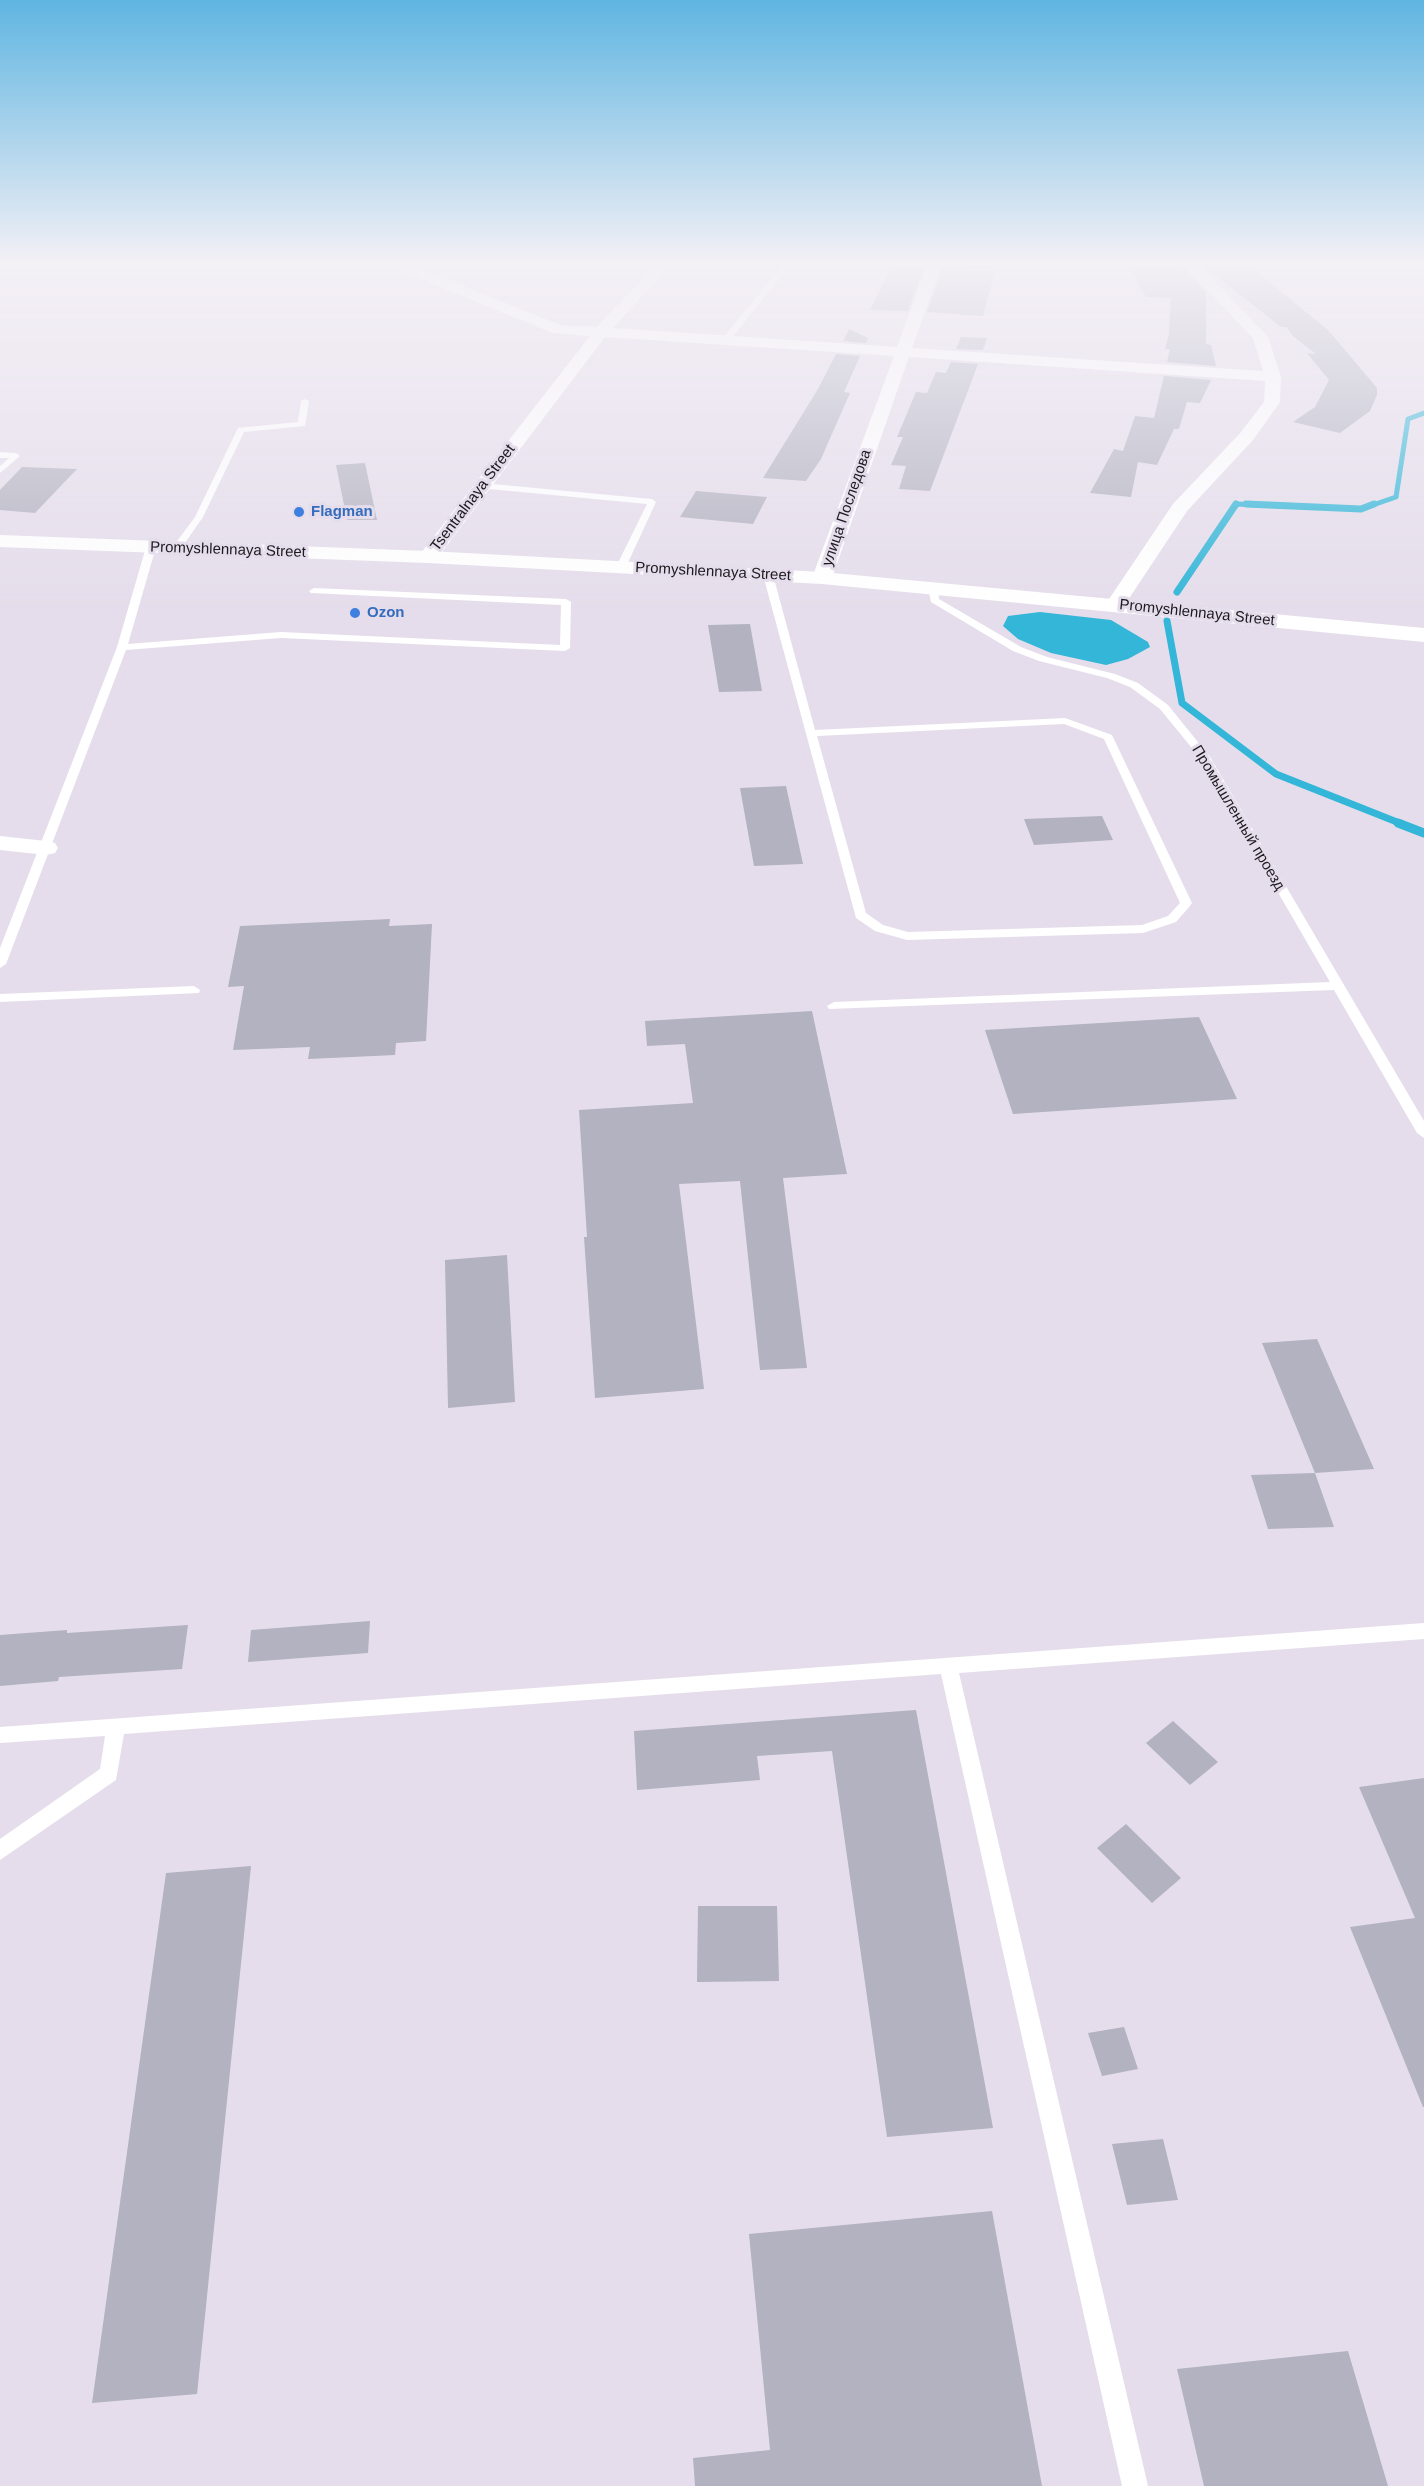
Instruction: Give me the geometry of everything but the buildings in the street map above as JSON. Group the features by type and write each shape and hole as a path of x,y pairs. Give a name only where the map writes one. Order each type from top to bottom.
{"main road":[{"name":"Promyshlennaya Street","path":"0,541 428,557 822,578 1424,635"}],"street":[{"name":"Tsentralnaya Street","path":"428,557 566,377"},
{"name":"улица Последова","path":"822,578 893,377"},
{"path":"1115,605 1180,508 1247,436 1272,402 1273,377"},
{"path":"0,843 46,848"}],"lane":[{"path":"177,548 199,517 241,430 302,423 305,401"},
{"path":"0,455 16,456 0,470"},
{"path":"482,486 652,502 621,567"},
{"path":"0,964 122,646 151,547"},
{"path":"768,575 860,915 879,928 907,936 1143,929 1172,919 1186,903 1108,737 1065,721 811,733"},
{"name":"Промышленный проезд","path":"933,588 934,600 1017,649 1043,659 1111,676 1134,685 1164,707 1205,757 1424,1133"},
{"path":"122,646 281,635 565,648 566,602 314,591"},
{"path":"834,1006 1338,986"},
{"path":"0,998 194,990"},
{"path":"0,1735 1424,1631"},
{"path":"948,1665 1135,2486"},
{"path":"0,1851 109,1774 116,1726"}],"water":[{"path":"1040,612 1111,620 1148,642 1150,647 1128,659 1106,665 1051,653 1018,639 1003,626 1008,616"}],"waterway":[{"path":"1370,506 1396,497 1408,419 1424,413"},
{"path":"1177,592 1236,504"},
{"path":"1236,504 1284,506"},
{"path":"1246,504 1361,509 1374,504"},
{"path":"1167,621 1182,703 1276,774 1402,824"},
{"path":"1398,823 1424,833"}],"place":[{"name":"Flagman","path":"299,512"},
{"name":"Ozon","path":"355,613"}]}
